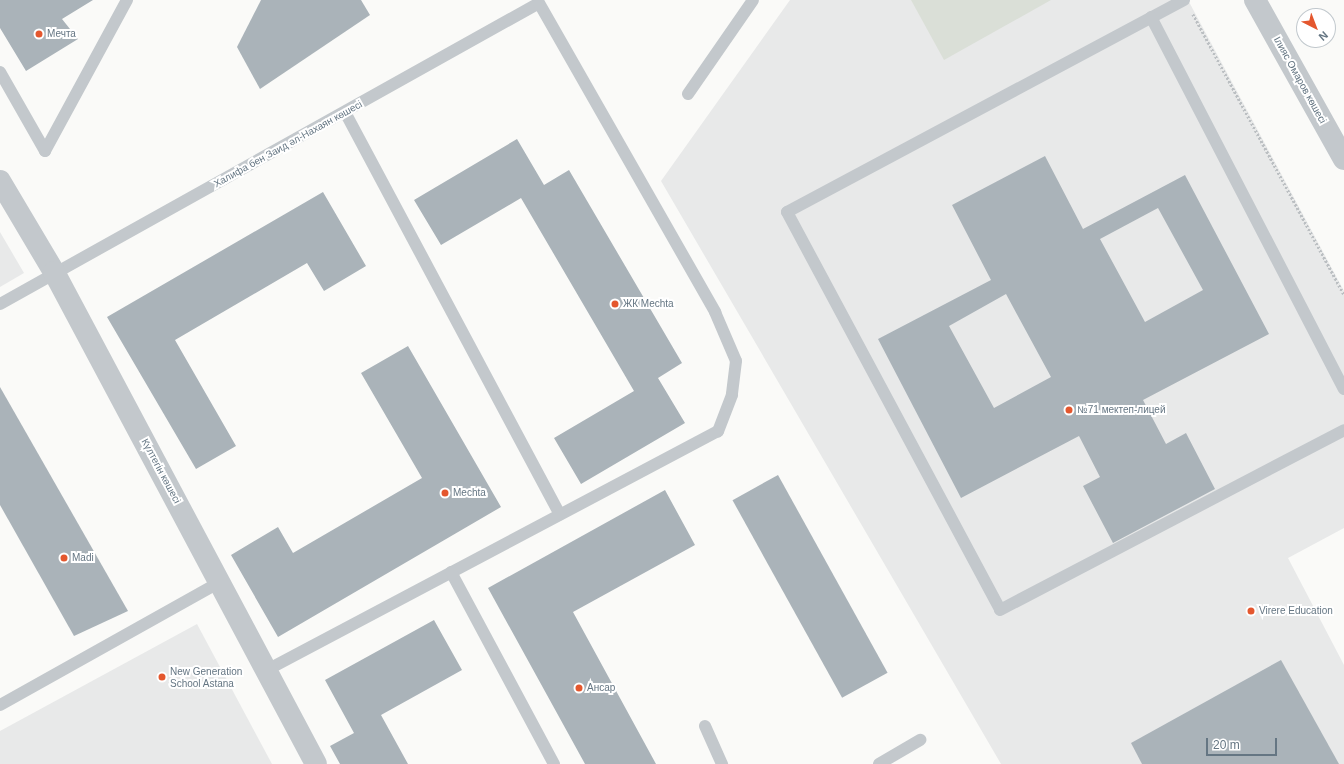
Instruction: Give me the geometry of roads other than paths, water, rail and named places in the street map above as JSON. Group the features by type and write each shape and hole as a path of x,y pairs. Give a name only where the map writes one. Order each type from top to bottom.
{"street":[{"name":"Ілияс Омаров көшесі","path":"1255,0 1344,159"},
{"name":"Күлтегін көшесі","path":"0,181 54,272 316,764"}],"lane":[{"path":"0,72 45,151 127,0"},
{"path":"688,94 753,0"},
{"name":"Халифа бен Заид әл-Нахаян көшесі","path":"0,304 54,272 346,114 478,34 540,1 715,312 736,361 732,395 718,431 267,670"},
{"path":"1186,4 1151,17 787,212 1000,610 1344,430"},
{"path":"1151,17 1344,389"},
{"path":"346,114 560,514"},
{"path":"451,572 554,764"},
{"path":"0,705 220,582"},
{"path":"705,726 722,764"},
{"path":"879,764 920,740"}],"place":[{"name":"Мечта","path":"39,34"},
{"name":"ЖК Mechta","path":"615,304"},
{"name":"№71 мектеп-лицей","path":"1069,410"},
{"name":"Mechta","path":"445,493"},
{"name":"Madi","path":"64,558"},
{"name":"Virere Education","path":"1251,611"},
{"name":"New Generation School Astana","path":"162,677"},
{"name":"Ансар","path":"579,688"}]}
